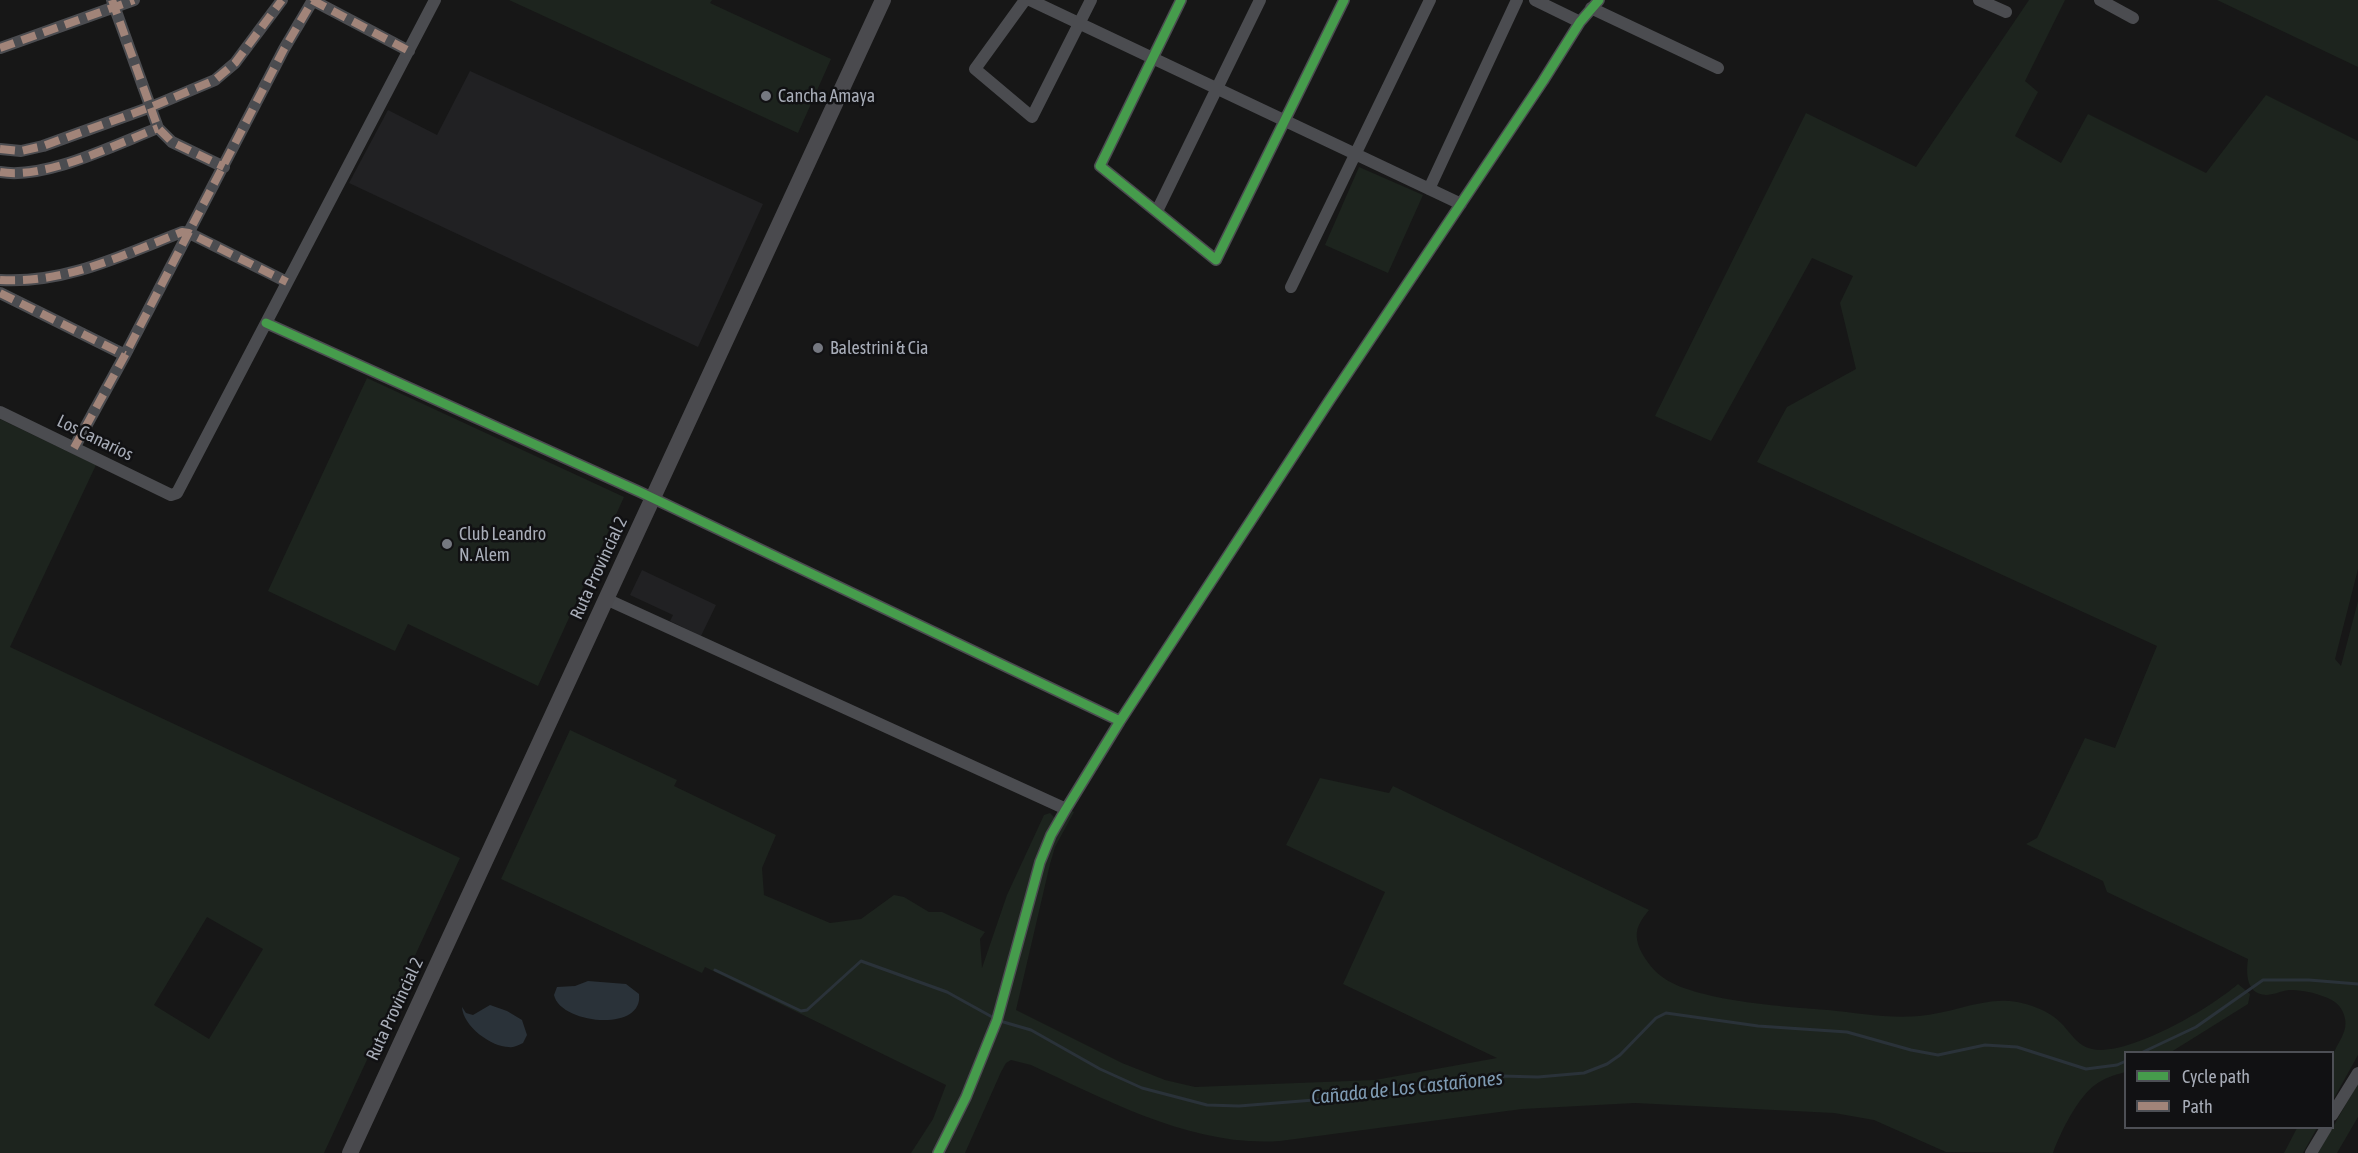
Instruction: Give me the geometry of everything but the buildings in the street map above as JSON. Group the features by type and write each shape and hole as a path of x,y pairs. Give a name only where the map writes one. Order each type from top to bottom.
{"main road":[{"name":"Ruta Provincial 2","path":"350,1153 883,0"}],"street":[{"path":"0,48 113,4 134,0"},
{"path":"0,149 31,150 151,107 215,80 225,73 244,52 282,0"},
{"path":"74,448 284,50 313,0 409,51"},
{"path":"435,0 266,323 653,498 1120,721"},
{"path":"1025,0 975,69 1032,117 1091,0"},
{"path":"1030,0 1461,204"},
{"path":"1181,0 1100,166 1216,260 1344,0"},
{"path":"1156,211 1260,0"},
{"path":"1291,287 1430,0"},
{"path":"1428,189 1517,0"},
{"path":"1536,0 1580,22"},
{"path":"1979,0 2007,12"},
{"path":"2100,0 2133,18"},
{"path":"113,4 158,128 172,142 224,166"},
{"path":"938,1153 958,1114 989,1039 1040,862 1051,835 1120,721 1329,400 1580,22 1595,4 1718,68"},
{"path":"0,172 21,174 43,171 158,128"},
{"path":"0,280 41,280 78,272 182,232 189,233 287,282"},
{"path":"0,293 125,355"},
{"name":"Los Canarios","path":"0,412 174,495 266,323"},
{"path":"606,599 1066,809"},
{"path":"2334,1112 2358,1073"},
{"path":"2311,1153 2325,1129"}],"shaded area":[{"name":"Cancha Amaya","path":"509,0 712,0 710,3 831,59 798,133"},
{"path":"2029,0 2065,0 2025,81 2038,92 2015,136 2061,163 2088,114 2206,173 2266,95 2358,141 2358,569 2335,659 2341,666 2358,601 2358,1055 2334,1098 2334,1053 2345,1027 2344,1015 2337,1003 2303,991 2289,990 2269,995 2259,994 2254,991 2249,982 2248,959 2107,892 2103,881 2026,844 2037,838 2085,738 2115,748 2157,646 1757,462 1787,407 1856,369 1840,303 1853,276 1812,258 1711,441 1655,416 1806,113 1916,167"},
{"path":"2217,0 2358,0 2358,67"},
{"path":"470,71 763,204 698,347 349,183 388,110 437,135"},
{"path":"1359,167 1423,195 1388,273 1325,245"},
{"name":"Club Leandro N. Alem","path":"367,378 624,497 538,686 408,624 395,651 268,591"},
{"path":"0,419 96,465 10,647 460,858 324,1153 0,1153","holes":["207,917 263,949 209,1039 154,1005"]},
{"path":"642,570 716,605 701,636 670,621 673,615 630,595"},
{"path":"570,730 677,780 674,786 776,835 762,868 764,895 830,923 861,919 894,895 904,897 929,912 942,912 985,932 980,939 982,968 1007,895 1044,815 1050,813 1055,818 987,1031 971,1073 933,1153 911,1153 933,1119 946,1085 705,967 702,973 501,879"},
{"path":"1320,778 1389,793 1393,786 1649,910 1640,923 1637,941 1649,964 1675,985 1717,997 1766,1005 1908,1017 1931,1015 1993,1001 2017,1002 2046,1012 2060,1022 2079,1043 2085,1047 2101,1050 2135,1043 2173,1026 2210,1005 2238,984 2250,994 2248,1004 2173,1051 2124,1051 2124,1072 2102,1080 2082,1098 2070,1116 2053,1153 1946,1152 1874,1120 1834,1113 1635,1103 1522,1109 1280,1141 1247,1141 1215,1137 1152,1119 1031,1065 1011,1060 1006,1063 1001,1072 965,1153 942,1153 958,1122 1040,873 1069,809 1074,812 1055,847 1050,864 1016,1010 1122,1063 1165,1080 1195,1087 1375,1080 1497,1058 1343,984 1385,892 1286,845"},
{"path":"588,981 626,984 639,994 637,1006 629,1015 601,1020 571,1013 560,1005 554,995 557,987 575,986"},
{"path":"490,1005 522,1020 527,1035 523,1043 513,1047 502,1046 486,1039 467,1021 462,1007 466,1013 473,1015"},
{"path":"2358,1083 2358,1117 2337,1153 2318,1153 2332,1129 2334,1129 2334,1125"},
{"path":"2296,1129 2316,1129 2303,1153 2284,1153"}],"waterway":[{"name":"Cañada de Los Castañones","path":"715,970 801,1011 807,1010 861,961 947,992 994,1018"},
{"name":"Cañada de Los Castañones","path":"2145,1051 2196,1027 2263,980 2309,980 2358,984"},
{"name":"Cañada de Los Castañones","path":"1000,1021 1031,1030 1100,1069 1142,1088 1207,1105 1239,1106 1389,1094 1471,1078 1538,1077 1584,1073 1607,1064 1620,1055 1656,1018 1666,1013 1758,1026 1847,1032 1938,1055 1985,1045 2017,1047 2086,1069 2124,1062"}],"marked path":[{"path":"112,0 158,128 172,142 224,167"},
{"path":"0,48 134,0"},
{"path":"0,149 21,151 43,146 151,107 215,80 235,63 282,0"},
{"path":"312,0 409,51"},
{"path":"74,448 125,355 284,49 313,0"},
{"path":"0,172 18,173 58,166 101,152 158,128"},
{"path":"0,280 24,280 71,273 182,232 189,233 287,282"},
{"path":"0,293 125,355"}],"cycle path":[{"path":"1181,0 1100,166 1216,260 1344,0"},
{"path":"938,1153 966,1097 997,1020 1040,862 1051,835 1120,721 1329,401 1580,22 1599,0"},
{"path":"266,323 640,492 1120,721"}],"place":[{"name":"Cancha Amaya","path":"766,96"},
{"name":"Balestrini & Cia","path":"818,348"},
{"name":"Club Leandro N. Alem","path":"447,544"}]}
